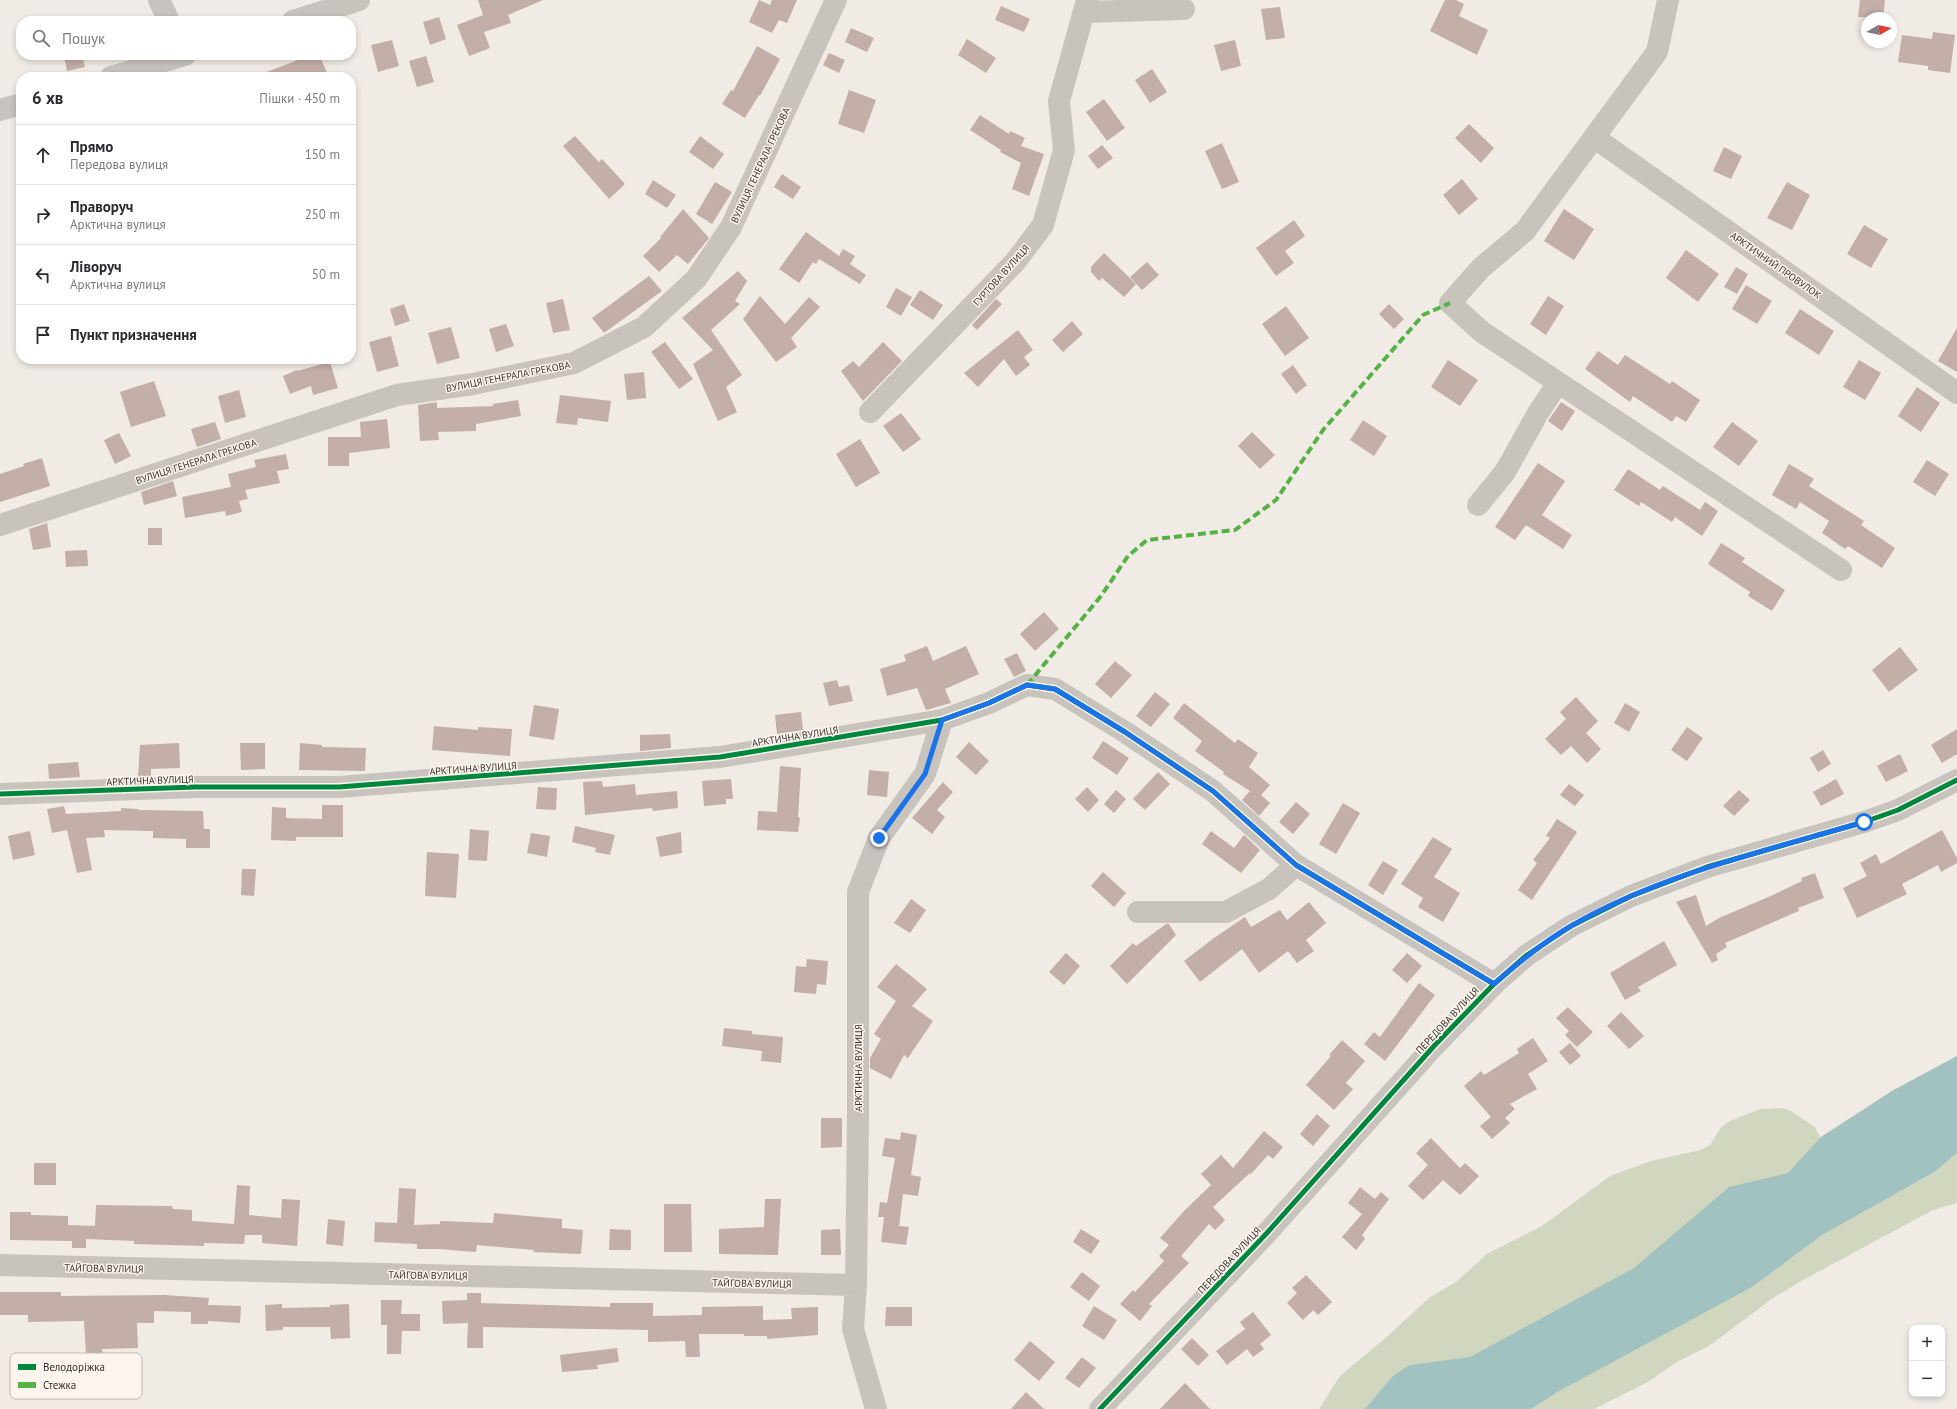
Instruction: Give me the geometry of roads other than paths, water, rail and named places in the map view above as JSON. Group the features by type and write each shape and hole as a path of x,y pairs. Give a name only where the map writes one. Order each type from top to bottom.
{"street":[{"path":"159,0 167,16"},
{"path":"308,16 359,0"},
{"name":"ВУЛИЦЯ ГЕНЕРАЛА ГРЕКОВА","path":"0,526 397,395 473,384 574,363 644,327 696,279 731,227 836,0"},
{"path":"1668,0 1657,52 1525,231 1481,268 1450,303 1482,332 1841,570"},
{"name":"ГУРТОВА ВУЛИЦЯ","path":"870,412 1015,262 1043,225 1064,150 1059,101 1086,6 1184,9"},
{"path":"127,72 168,60"},
{"path":"0,110 16,105"},
{"name":"АРКТИЧНИЙ ПРОВУЛОК","path":"1595,138 1957,393"},
{"path":"1478,505 1505,472 1538,413 1558,383"},
{"name":"АРКТИЧНА ВУЛИЦЯ","path":"0,794 195,787 339,787 720,757 942,720 989,703 1027,685 1055,689 1125,732 1213,791 1296,865 1494,984"},
{"name":"АРКТИЧНА ВУЛИЦЯ","path":"876,1409 853,1329 856,1285 858,892 879,838 925,774 942,720"},
{"name":"ПЕРЕДОВА ВУЛИЦЯ","path":"1100,1409 1266,1234 1434,1046 1494,984 1527,955 1571,926 1631,896 1707,867 1864,822 1898,810 1957,780"},
{"path":"1138,912 1226,912 1269,889 1296,865"},
{"name":"ТАЙГОВА ВУЛИЦЯ","path":"0,1265 856,1285"}],"water":[{"path":"1957,1056 1957,1153 1934,1172 1822,1235 1752,1287 1559,1391 1531,1409 1365,1409 1393,1376 1410,1365 1470,1357 1634,1268 1729,1187 1788,1173 1820,1138 1892,1091"}]}
